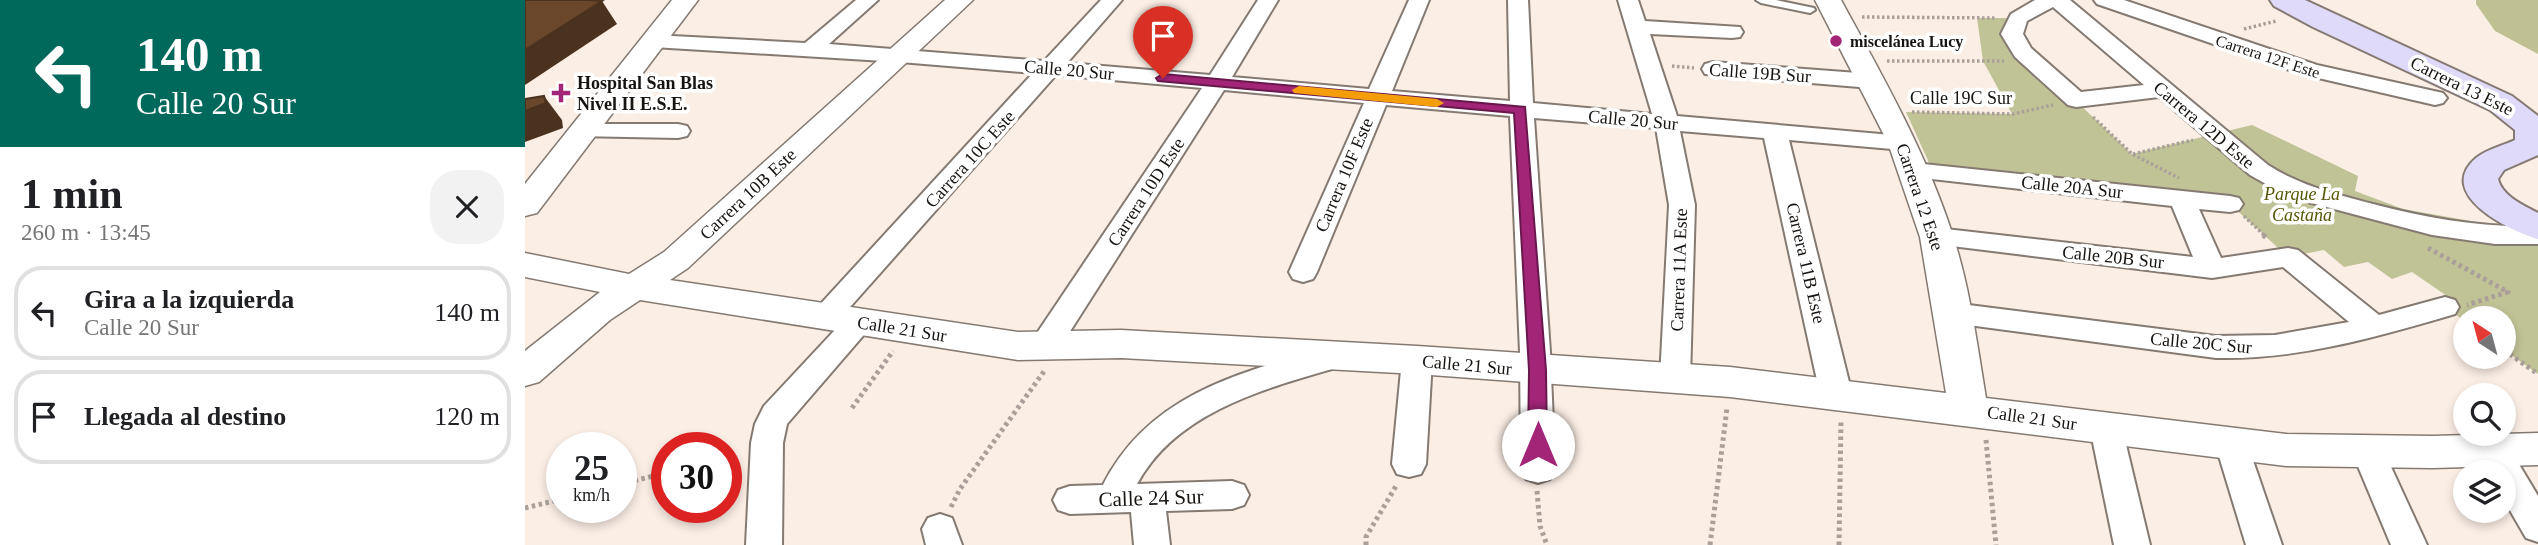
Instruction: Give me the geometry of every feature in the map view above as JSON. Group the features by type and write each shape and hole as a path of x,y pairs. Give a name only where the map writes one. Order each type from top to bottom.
{"main road":[{"name":"Carrera 13 Este","path":"2297,7 2489,96 2522,117 2532,130 2532,142 2485,169 2480,179 2481,185 2501,208 2538,227"}],"street":[{"path":"525,206 685,0"},
{"path":"813,48 868,0"},
{"name":"Carrera 10B Este","path":"525,372 597,311 676,260 960,0"},
{"name":"Carrera 10C Este","path":"842,320 1112,0"},
{"name":"Carrera 10D Este","path":"1053,346 1268,0"},
{"name":"Carrera 10F Este","path":"1303,272 1419,0"},
{"path":"1518,0 1520,110 1537,370 1538,469"},
{"name":"Carrera 11A Este","path":"1628,0 1667,123 1682,205 1675,379"},
{"path":"2050,0 2018,18 2013,28 2014,39 2033,61 2076,100 2162,90"},
{"name":"Carrera 12D Este","path":"2057,0 2259,170 2292,189 2427,226 2475,234 2538,235"},
{"name":"Carrera 12F Este","path":"2104,0 2326,76 2435,98"},
{"name":"Carrera 12 Este","path":"1826,9 1866,71 1908,157 1937,237 1976,410"},
{"path":"1638,27 1732,32"},
{"name":"Calle 20 Sur","path":"653,41 900,55 1775,132 1908,157"},
{"name":"Calle 19B Sur","path":"1713,69 1866,71"},
{"path":"584,131 678,131"},
{"name":"Carrera 11B Este","path":"1775,132 1839,395"},
{"name":"Calle 20A Sur","path":"1908,157 2230,204"},
{"path":"2182,199 2212,268"},
{"name":"Calle 20B Sur","path":"1937,237 2212,268 2288,257 2374,327"},
{"name":"Calle 21 Sur","path":"525,265 633,287 1002,344 1121,344 1417,360 1730,382 2286,450 2368,452 2538,449"},
{"name":"Calle 20C Sur","path":"1954,313 2238,349 2302,345 2445,307"},
{"path":"764,545 765,446 769,426 842,320"},
{"path":"1152,545 1130,498 1127,472 1143,449 1166,428 1226,391 1254,380 1341,356"},
{"path":"1409,464 1417,360"},
{"path":"2106,428 2132,545"},
{"path":"2231,443 2265,545"},
{"path":"2493,450 2538,527"},
{"path":"2368,452 2409,545"},
{"name":"Calle 24 Sur","path":"1070,500 1232,495"}],"lane":[{"path":"1761,0 1826,9"}],"path":[{"path":"2217,39 2264,23 2297,7"},
{"path":"1826,9 2018,18"},
{"path":"1866,71 2033,61"},
{"name":"Calle 19B Sur","path":"1648,65 1713,69"},
{"name":"Calle 19C Sur","path":"1887,112 2013,114 2076,100"},
{"path":"2133,154 2219,135"},
{"path":"2427,226 2409,238 2508,292 2462,306 2445,307"},
{"path":"852,408 907,330"},
{"path":"942,537 960,489 1053,346"},
{"path":"2517,359 2538,374"},
{"path":"1710,545 1730,382"},
{"path":"1839,395 1839,545"},
{"path":"1976,410 1996,545"},
{"path":"1366,545 1366,537 1409,464"},
{"path":"1538,469 1540,526 1547,545"},
{"path":"525,508 546,503"}],"green space":[{"path":"2476,0 2538,0 2538,54 2495,31"},
{"name":"Parque La Castaña","path":"1977,18 2018,18 2013,28 2076,101 2132,154 2252,125 2358,176 2355,191 2403,209 2482,223 2538,241 2538,374 2517,359 2517,306 2453,306 2453,313 2445,307 2460,305 2412,272 2392,279 2368,262 2344,267 2324,250 2288,257 2230,204 1930,165 1906,112 2012,114 1983,61"}],"building":[{"path":"525,0 590,0 602,1 525,50"},
{"path":"544,96 546,103 525,111 525,99"}],"slow traffic":[{"path":"1299,90 1437,103"}],"place":[{"name":"miscelánea Lucy","path":"1836,41"},
{"name":"Hospital San Blas Nivel II E.S.E.","path":"561,93"}],"route":[{"path":"1163,78 1520,110 1537,370 1538,445"}]}
